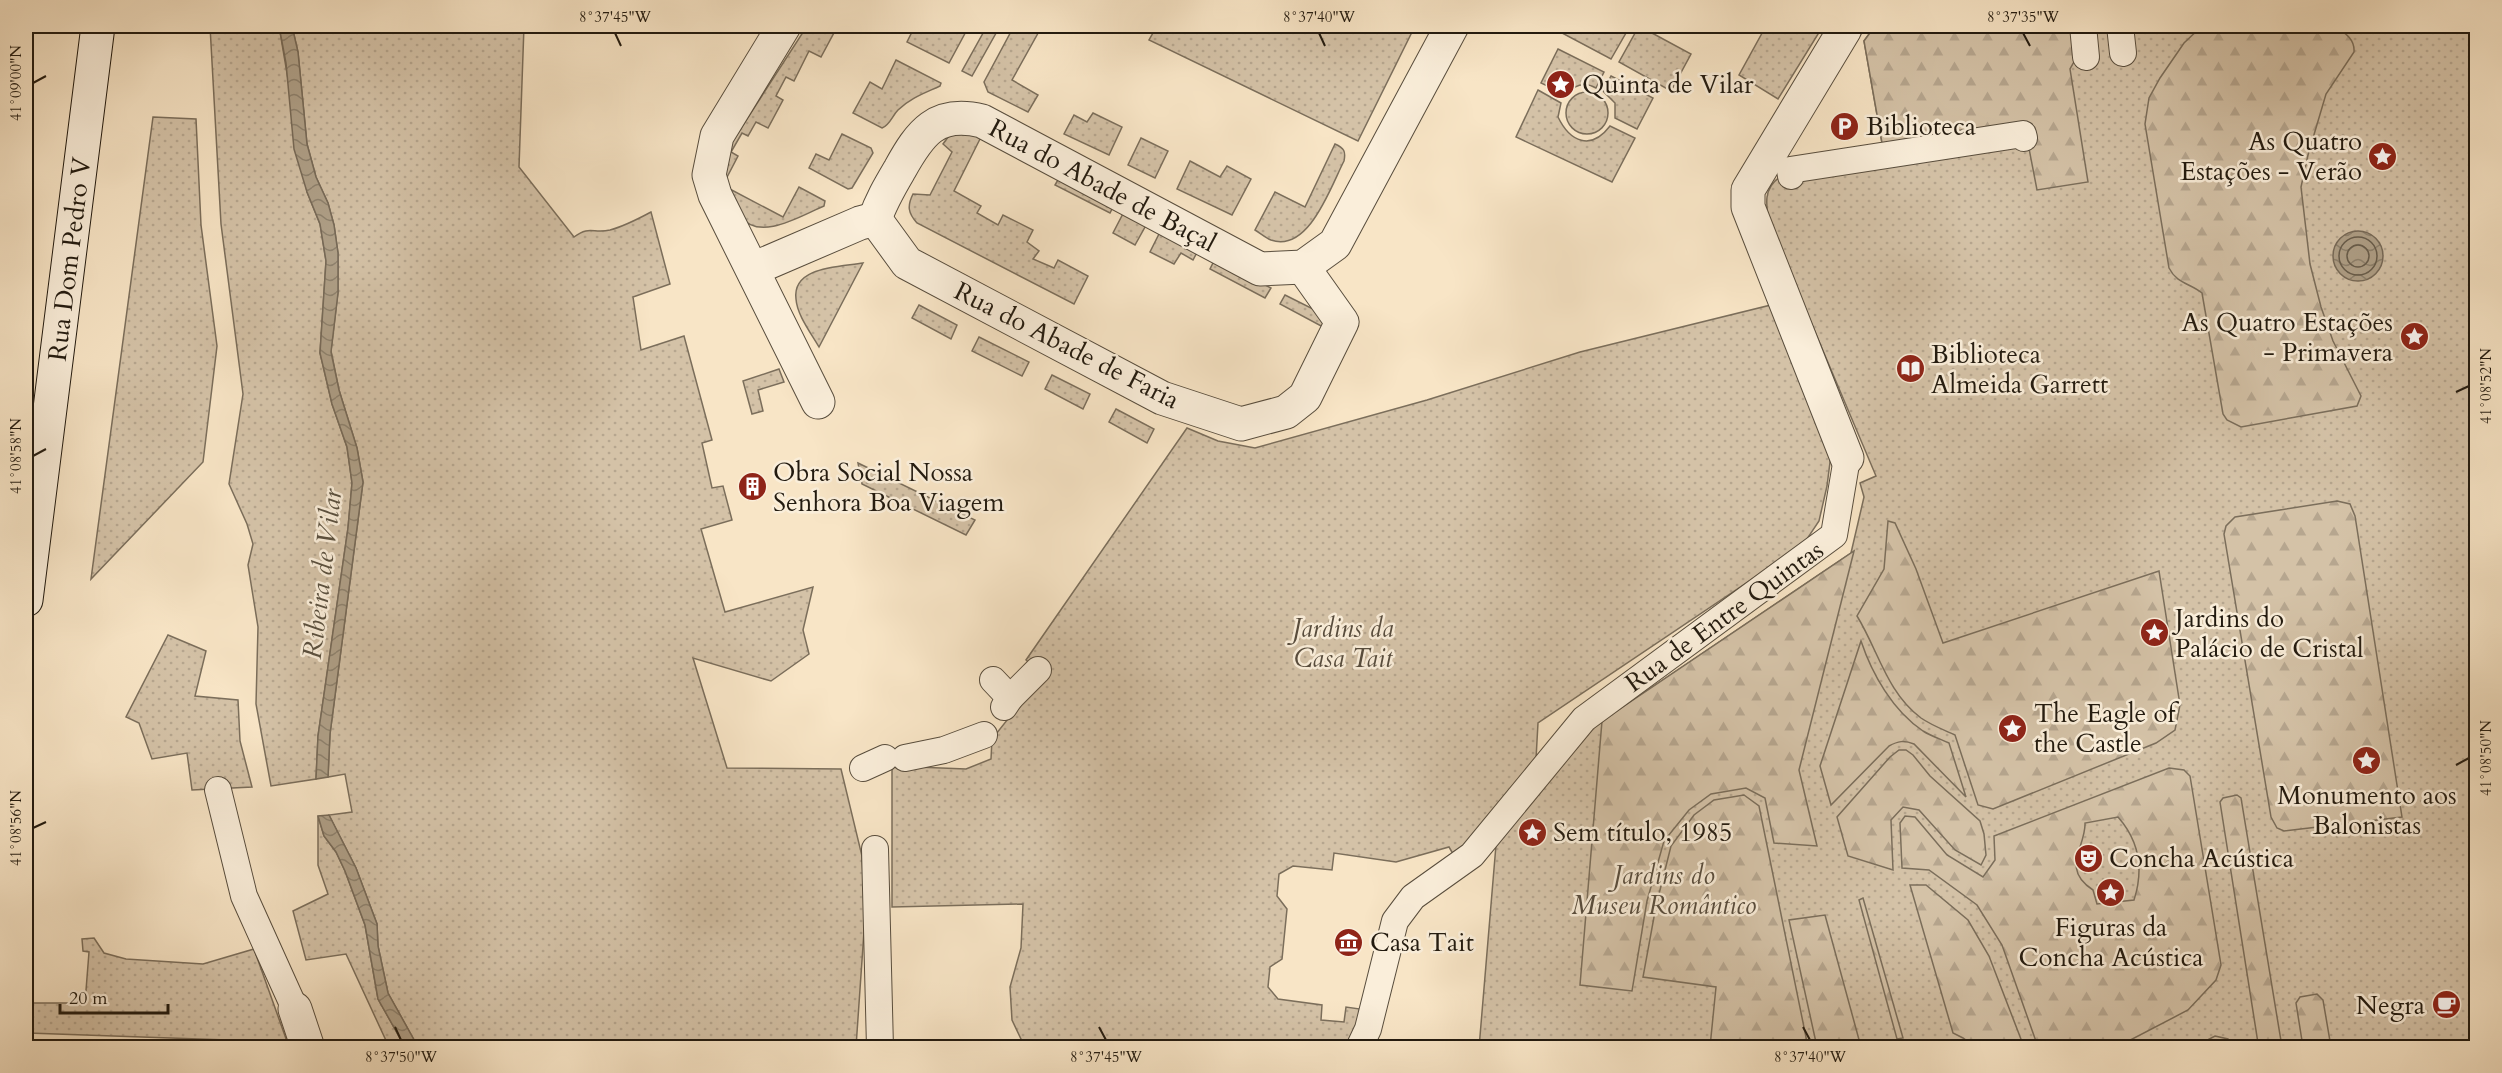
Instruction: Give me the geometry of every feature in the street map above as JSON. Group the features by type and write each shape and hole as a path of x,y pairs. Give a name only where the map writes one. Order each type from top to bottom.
{"street":[{"name":"Rua Dom Pedro V","path":"26,600 98,26"},
{"path":"784,26 717,136 709,175 715,195 818,402"},
{"path":"1303,267 1335,244 1452,26"},
{"name":"Rua de Entre Quintas","path":"1359,1047 1368,1029 1395,921 1413,897 1472,855 1584,719 1834,536 1847,458 1748,207 1748,190 1845,26"},
{"path":"2082,26 2086,57"},
{"path":"2120,26 2124,53"},
{"name":"Rua do Abade de Baçal","path":"875,219 881,203 914,143 927,129 948,118 967,117 982,121 1260,269 1303,267"},
{"path":"1791,176 1790,170 2023,134 2024,138"},
{"path":"753,269 860,223 875,219"},
{"name":"Rua do Abade de Faria","path":"875,219 907,263 1162,398 1241,424 1286,412 1305,397 1342,322 1303,267"},
{"path":"993,680 1007,703 1038,670"},
{"path":"884,761 944,750 984,735"},
{"path":"218,790 244,896 295,1009 308,1047"},
{"path":"875,849 880,1047"}],"green space":[{"path":"210,26 279,26 307,192 320,224 326,261 320,353 332,404 347,447 352,483 348,528 318,736 316,779 271,786 256,704 258,627 248,565 253,544 247,524 229,484 243,394 221,224"},
{"path":"292,26 524,26 519,167 574,237 584,231 604,231 616,228 651,212 670,284 633,297 641,350 684,336 712,440 702,443 712,488 723,486 732,520 701,529 725,612 813,587 803,630 809,654 771,681 693,658 727,768 841,769 862,856 865,917 856,1047 418,1047 388,993 378,946 377,924 356,868 329,815 352,812 345,774 328,777 330,734 363,482 357,448 339,390 331,351 338,292 338,253 328,203 316,177 307,144 298,52"},
{"path":"807,26 830,26 836,29 821,57 809,51 794,81 786,77 776,96 783,100 768,128 756,122 748,136 742,133 731,152 738,156 724,183 725,153"},
{"path":"915,26 969,26 949,63 907,42"},
{"path":"987,26 1000,26 972,76 962,71"},
{"path":"1014,26 1042,26 1012,80 1038,95 1028,112 988,92 984,82"},
{"path":"1157,26 1368,26 1378,30 1381,26 1415,26 1358,141 1149,40"},
{"path":"1567,26 1630,26 1611,59 1562,33"},
{"path":"1639,26 1691,54 1671,91 1619,62"},
{"path":"1766,26 1823,26 1778,99 1739,75"},
{"name":"Jardins do Palácio de Cristal","path":"1875,26 2476,26 2476,1047 1479,1048 1496,845 1589,730 1851,553 1864,497 1860,483 1876,476 1769,223 1767,197 1771,186 1780,177 1885,160 1864,41"},
{"path":"1875,26 2080,26 2075,60 2070,69 2088,182 2037,190 2027,138 1885,160 1864,41"},
{"path":"2202,26 2335,26 2353,43 2354,52 2326,94 2301,187 2310,264 2333,341 2361,396 2357,406 2241,427 2227,420 2223,414 2202,293 2176,277 2169,268 2145,124 2149,98 2160,78 2184,43"},
{"path":"1558,49 1604,72 1596,88 1580,85 1566,95 1541,83"},
{"path":"896,60 941,83 940,86 908,102 882,128 853,113 870,82 882,89"},
{"path":"1611,76 1653,98 1637,129 1615,118 1615,103 1603,91"},
{"path":"1538,90 1561,103 1558,117 1569,132 1581,140 1596,139 1610,126 1635,138 1612,182 1516,137"},
{"path":"1587,92 1602,98 1608,113 1602,128 1587,134 1572,128 1566,113 1572,98"},
{"path":"1093,113 1122,127 1109,155 1064,134 1074,115 1087,122"},
{"path":"153,117 196,119 201,225 217,346 203,462 91,579"},
{"path":"984,131 954,191 981,206 977,213 998,225 1003,215 1033,230 1027,242 1039,251 1033,259 1054,268 1058,260 1088,276 1074,304 917,223 912,216 909,206 913,194 930,195 952,152 943,144 951,133"},
{"path":"842,134 871,148 873,153 852,188 848,189 809,168 816,154 829,160"},
{"path":"1141,138 1168,151 1155,178 1128,165"},
{"path":"1335,144 1344,150 1344,161 1317,215 1307,227 1297,237 1285,241 1271,240 1255,230 1275,192 1305,207"},
{"path":"1190,161 1220,177 1227,166 1251,179 1232,215 1177,189"},
{"path":"1062,173 1116,201 1110,213 1055,185"},
{"path":"726,187 783,217 799,187 825,201 824,206 793,220 770,227 759,227 749,224 741,217"},
{"path":"1127,206 1150,218 1135,245 1113,233"},
{"path":"1163,226 1201,245 1193,260 1181,253 1174,264 1150,252"},
{"path":"1215,259 1271,288 1265,298 1210,269"},
{"path":"863,263 819,347 799,311 796,299 797,288 802,280 820,270"},
{"path":"1285,295 1329,317 1323,327 1280,304"},
{"path":"919,305 957,325 951,339 912,318"},
{"name":"Jardins da Casa Tait","path":"1771,305 1831,454 1819,521 1803,545 1538,723 1536,759 1456,859 1449,847 1396,862 1334,853 1332,870 1293,866 1279,874 1277,896 1287,909 1282,959 1270,967 1268,987 1278,999 1322,1005 1321,1020 1344,1022 1346,1007 1367,1010 1351,1047 1158,1048 1144,1041 1120,1047 1031,1047 1021,1039 1012,1020 1010,987 1021,948 1023,904 892,907 892,766 966,769 991,759 992,739 1043,675 1026,660 1187,428 1218,441 1255,448 1427,400 1580,352"},
{"path":"979,337 1029,362 1022,376 972,351"},
{"path":"779,369 784,382 758,390 763,411 752,414 743,381"},
{"path":"1052,375 1090,394 1083,409 1045,389"},
{"path":"1116,409 1154,429 1147,443 1109,422"},
{"path":"858,463 975,520 966,535 862,484"},
{"path":"2337,501 2350,504 2355,516 2402,817 2284,831 2277,828 2271,817 2224,534 2226,526 2235,517"},
{"path":"1888,521 1895,523 1916,569 1943,643 2159,571 2180,705 2175,730 2156,743 1993,809 1978,805 1955,735 1921,718 1909,708 1891,684 1857,616 1884,569"},
{"path":"1854,551 1799,770 1817,846 1774,843 1765,798 1746,788 1711,794 1689,810 1664,841 1647,901 1632,991 1580,985 1602,721"},
{"path":"168,635 206,651 195,696 238,700 240,741 252,787 192,790 187,753 152,759 139,723 126,717"},
{"path":"1861,641 1878,679 1902,713 1923,731 1949,743 1966,797 1914,744 1901,742 1889,746 1831,805 1820,766"},
{"path":"1899,750 1906,750 1913,755 1930,776 1980,821 1986,855 1981,865 1955,850 1919,810 1903,807 1891,820 1893,870 1848,856 1837,817 1890,757"},
{"path":"2169,768 2184,770 2190,776 2221,965 2216,980 2188,1010 2117,1047 2038,1047 2002,945 1977,905 1929,870 1902,868 1900,823 1905,816 1915,817 1947,855 1983,877 1995,860 1994,836","holes":["2118,817 2125,826 2138,856 2139,877 2134,900 2097,904 2093,890 2083,882 2076,866 2085,823"]},
{"name":"Jardins do Museu Romântico","path":"1744,795 1759,806 1808,1047 1710,1047 1716,987 1643,977 1656,906 1671,846 1694,815 1714,800"},
{"path":"2237,795 2241,798 2281,1041 2278,1047 2263,1047 2258,1043 2220,802 2223,798"},
{"path":"318,816 324,836 336,852 345,871 365,925 378,999 405,1047 389,1047 346,954 306,960 293,911 328,894 318,865"},
{"path":"1910,885 1926,885 1968,920 1989,956 2024,1047 1975,1047 1953,1033"},
{"path":"1863,898 1903,1038 1897,1039 1859,900"},
{"path":"1825,915 1861,1047 1817,1047 1789,920"},
{"path":"94,938 104,953 126,959 203,964 254,949 289,1047 287,1047 287,1042 28,1033 32,1003 85,1003 89,952 83,951 82,939"},
{"path":"2317,994 2323,1000 2331,1047 2303,1047 2296,1003 2300,997"},
{"path":"2215,1036 2228,1039 2232,1047 2194,1047"},
{"path":"1944,1040 1962,1047 1911,1047 1928,1042"}],"water":[{"path":"279,26 292,26 298,52 307,144 316,177 328,203 334,225 338,253 338,293 331,352 339,390 357,448 363,482 330,734 328,777 316,779 318,736 348,528 352,483 347,447 332,404 320,353 326,261 320,224 307,192 294,149 286,63"},
{"path":"2358,231 2376,238 2383,256 2376,274 2358,281 2340,274 2333,256 2340,238"},
{"path":"329,815 356,868 377,924 378,946 388,993 418,1047 405,1047 378,999 365,925 345,871 336,852 324,836 318,816"}],"place":[{"name":"Quinta de Vilar","path":"1561,84"},
{"name":"Biblioteca","path":"1845,126"},
{"name":"As Quatro Estações - Verão","path":"2383,156"},
{"name":"As Quatro Estações - Primavera","path":"2414,337"},
{"name":"Biblioteca Almeida Garrett","path":"1910,369"},
{"name":"Obra Social Nossa Senhora Boa Viagem","path":"752,487"},
{"name":"Jardins do Palácio de Cristal","path":"2154,633"},
{"name":"The Eagle of the Castle","path":"2013,728"},
{"name":"Monumento aos Balonistas","path":"2367,761"},
{"name":"Sem título, 1985","path":"1532,832"},
{"name":"Concha Acústica","path":"2088,858"},
{"name":"Figuras da Concha Acústica","path":"2111,893"},
{"name":"Casa Tait","path":"1349,942"},
{"name":"Negra","path":"2446,1005"}],"water label":[{"name":"Ribeira de Vilar","path":"322,574"}]}
